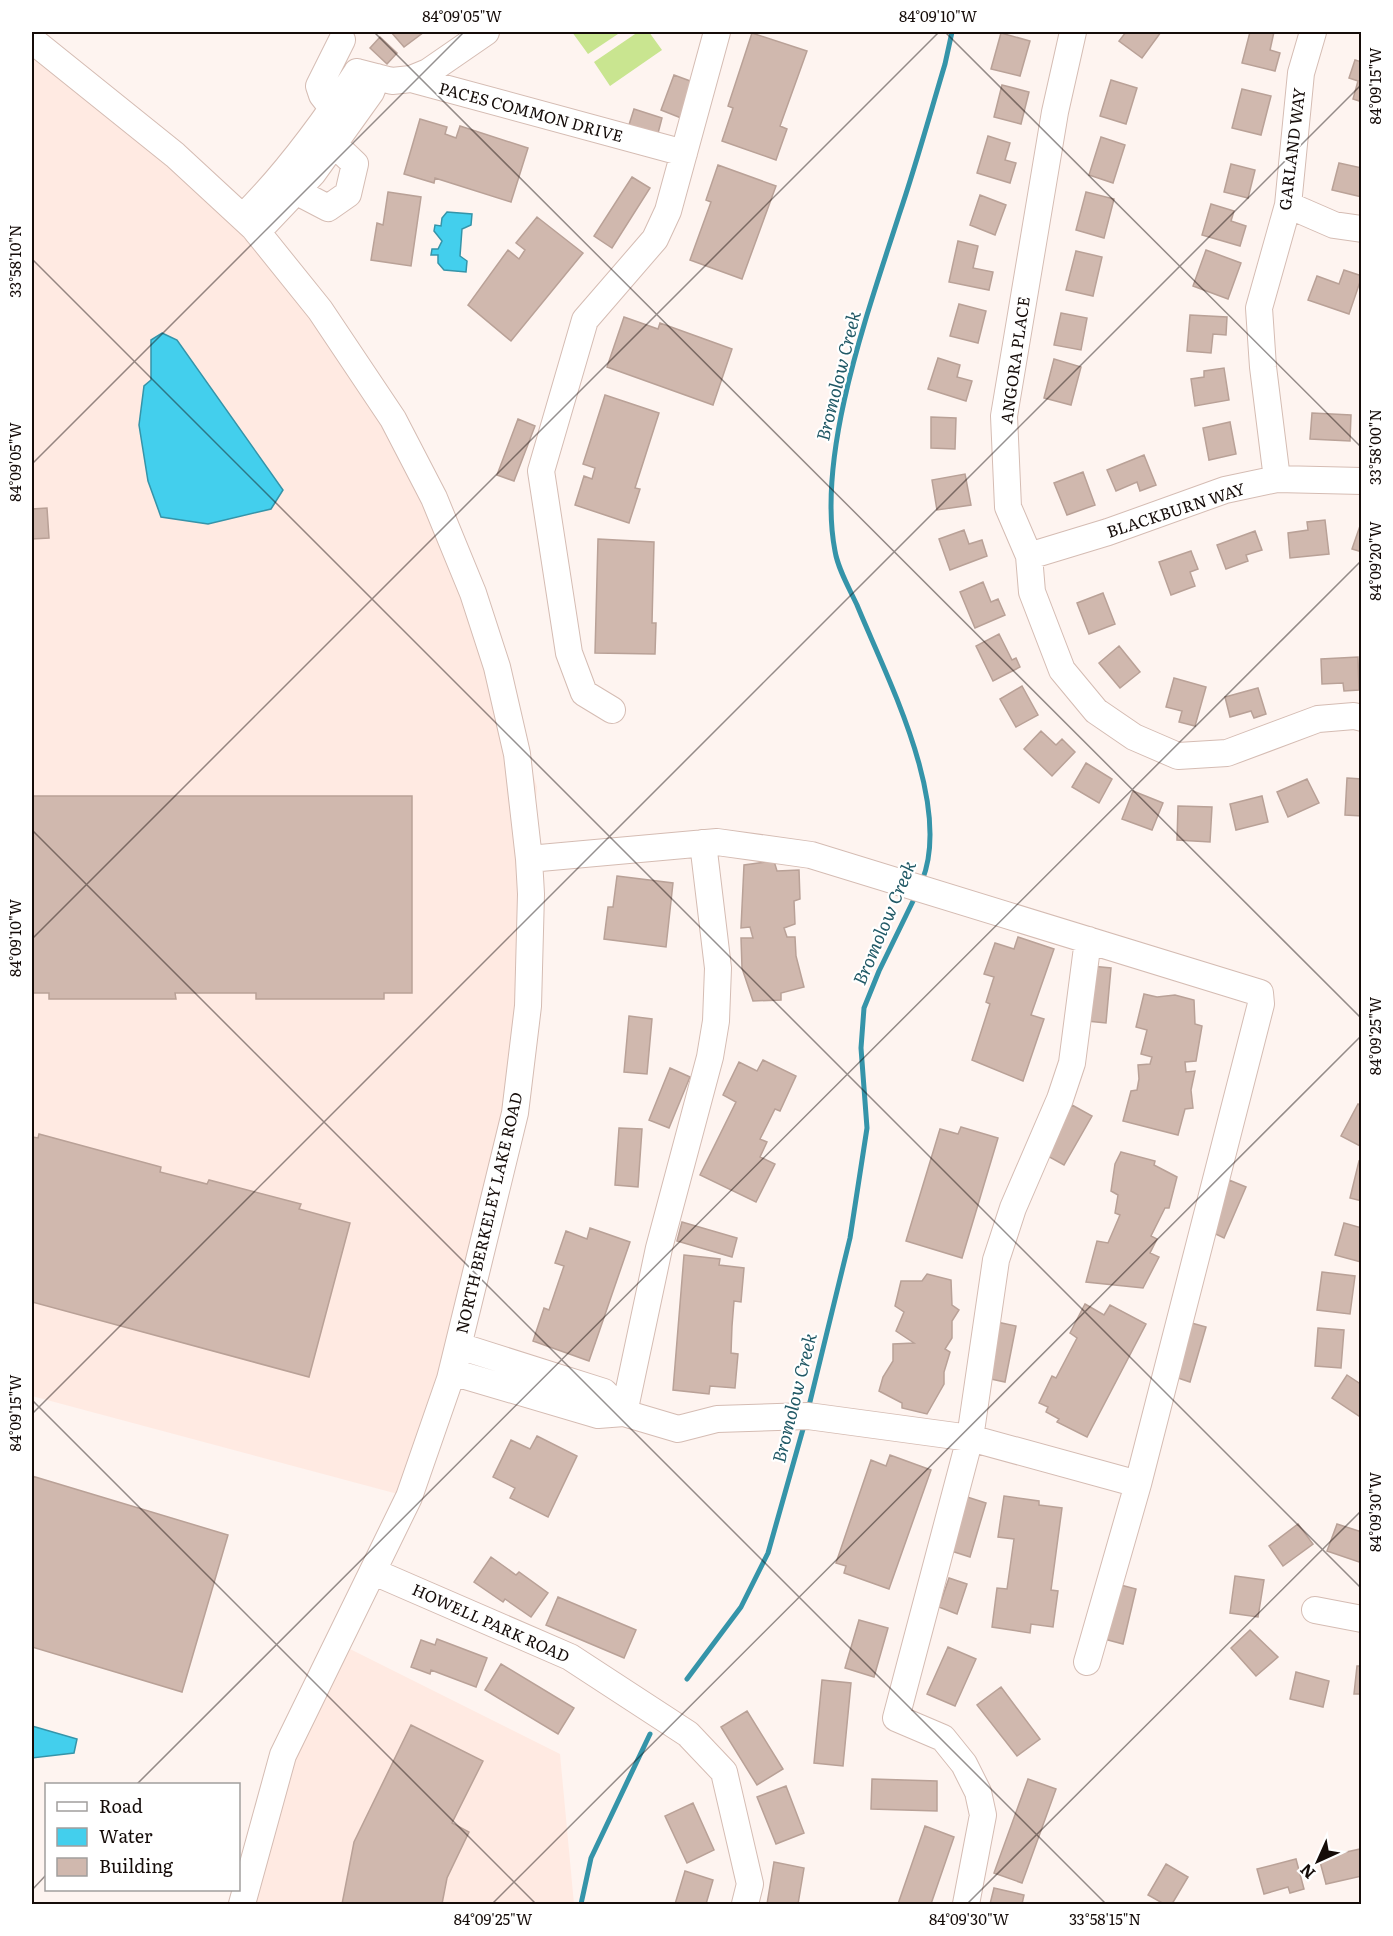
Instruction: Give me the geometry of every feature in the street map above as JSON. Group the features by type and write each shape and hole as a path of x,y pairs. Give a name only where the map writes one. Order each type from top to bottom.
{"street":[{"path":"411,79 428,72 486,32"},
{"path":"612,710 584,693 569,653 541,471 585,320 655,239 668,211 717,32"},
{"name":"ANGORA PLACE","path":"1073,32 1055,112 1005,417 1008,507 1029,556 1032,592 1062,670 1096,711 1134,737 1178,756 1227,753 1318,719 1354,716 1362,718"},
{"name":"GARLAND WAY","path":"1277,479 1263,366 1259,308 1288,205 1301,74 1313,32"},
{"path":"250,225 286,187 323,141 371,92 367,75 340,36"},
{"path":"333,109 322,95 319,86 340,36"},
{"name":"NORTH BERKELEY LAKE ROAD","path":"32,40 175,155 250,225 320,310 393,419 434,498 473,593 497,667 517,754 529,859 531,894 528,1006 515,1113 452,1372 409,1497 283,1755 242,1905"},
{"path":"323,141 333,109 367,75"},
{"name":"PACES COMMON DRIVE","path":"367,75 392,81 411,79 684,153"},
{"path":"286,187 328,208 348,194 355,164 323,141"},
{"path":"1288,205 1334,225 1362,229"},
{"name":"BLACKBURN WAY","path":"1029,556 1108,532 1225,490 1277,479 1362,481"},
{"path":"529,859 717,842 811,855 1260,993 1261,1004 1138,1484 1087,1662"},
{"path":"624,1413 659,1248 710,1057 716,1021 718,968 703,843"},
{"path":"966,1905 983,1815 978,1792 964,1764 943,1738 896,1718 970,1438 996,1260 1013,1208 1060,1099 1072,1063 1088,940"},
{"path":"459,1346 604,1392 624,1413"},
{"path":"452,1372 598,1415 624,1413 678,1429 717,1419 808,1416 970,1438 1138,1484"},
{"path":"535,1397 543,1372"},
{"path":"574,1408 580,1384"},
{"name":"HOWELL PARK ROAD","path":"374,1572 570,1657 688,1734 724,1772 750,1884 745,1905"},
{"path":"1315,1610 1362,1618"}],"shaded area":[{"path":"32,40 175,155 320,310 473,593 537,787 510,1144 409,1497 32,1396"},
{"path":"340,1644 560,1754 574,1904 32,1904 32,1902 242,1902 283,1755"}],"green space":[{"path":"572,32 621,32 588,54"},
{"path":"638,32 649,32 662,50 610,86 594,62"}],"water":[{"path":"447,212 472,214 471,225 462,229 460,256 467,261 466,272 444,270 438,263 438,255 431,255 432,249 438,249 442,241 434,231 435,225 441,226 442,218"},
{"path":"162,333 177,340 283,490 271,509 208,524 161,517 148,481 139,425 144,386 151,380 151,340"},
{"path":"32,1726 77,1739 74,1753 32,1758"}],"building":[{"path":"391,32 424,32 404,47"},
{"path":"1126,32 1161,32 1142,58 1119,41"},
{"path":"1250,32 1274,32 1270,50 1280,53 1275,71 1242,63"},
{"path":"752,33 807,51 780,126 787,129 776,160 722,141 733,108 728,106"},
{"path":"1001,33 1030,41 1020,76 991,69"},
{"path":"380,37 397,53 387,64 370,48"},
{"path":"1355,60 1362,62 1362,102 1353,99 1358,81 1349,78"},
{"path":"674,75 693,82 681,118 661,110"},
{"path":"1111,80 1137,88 1126,124 1100,116"},
{"path":"1002,85 1029,92 1021,124 994,117"},
{"path":"1242,89 1271,96 1261,135 1232,128"},
{"path":"634,109 662,118 657,137 628,128"},
{"path":"420,119 447,127 445,134 456,138 460,126 528,148 511,202 435,178 434,183 404,174"},
{"path":"988,136 1010,143 1005,160 1016,163 1010,183 977,173"},
{"path":"1101,137 1125,145 1113,183 1089,175"},
{"path":"1339,163 1362,168 1362,197 1332,190"},
{"path":"1231,164 1255,170 1248,198 1224,192"},
{"path":"718,165 776,186 742,279 690,260 711,202 706,200"},
{"path":"632,177 650,188 612,248 594,236"},
{"path":"388,192 421,197 411,266 371,260 377,223 383,225"},
{"path":"1086,192 1114,199 1104,238 1076,230"},
{"path":"980,195 1006,205 995,235 970,225"},
{"path":"1211,204 1234,211 1231,221 1246,226 1240,246 1202,235"},
{"path":"537,217 583,253 511,341 468,305 508,250 519,259 525,250 516,243"},
{"path":"958,241 978,246 973,268 993,272 989,290 949,282"},
{"path":"1206,250 1241,263 1228,299 1193,286"},
{"path":"1076,251 1102,257 1093,296 1066,290"},
{"path":"1344,270 1362,276 1349,314 1308,300 1317,276 1339,284"},
{"path":"959,304 986,311 978,343 950,336"},
{"path":"1061,313 1087,318 1081,350 1054,345"},
{"path":"1190,315 1227,317 1226,335 1213,334 1211,353 1187,351"},
{"path":"624,317 658,329 660,323 732,349 713,405 607,367"},
{"path":"938,358 960,365 957,377 972,381 966,401 928,389"},
{"path":"1054,359 1081,367 1071,405 1044,398"},
{"path":"1224,368 1229,400 1195,406 1191,379 1204,377 1204,371"},
{"path":"605,395 659,413 635,488 640,489 629,523 575,505 584,476 592,479 595,468 583,464"},
{"path":"1312,413 1351,415 1350,441 1310,439"},
{"path":"931,417 956,418 955,449 931,448"},
{"path":"518,419 535,426 514,481 497,475"},
{"path":"1230,422 1236,454 1209,460 1203,428"},
{"path":"1144,455 1156,485 1140,491 1137,482 1116,491 1107,470"},
{"path":"1083,472 1095,505 1067,515 1054,483"},
{"path":"965,474 971,505 937,510 932,480"},
{"path":"47,508 49,538 32,539 32,509"},
{"path":"1325,520 1329,554 1290,558 1288,533 1308,530 1307,522"},
{"path":"1362,523 1362,552 1352,549"},
{"path":"964,530 969,544 982,540 987,556 950,570 939,539"},
{"path":"1255,531 1262,550 1246,555 1248,561 1226,569 1217,545"},
{"path":"598,539 654,542 652,623 656,623 655,654 595,653"},
{"path":"1191,551 1198,569 1190,572 1195,586 1171,595 1159,562"},
{"path":"983,582 991,602 998,599 1005,615 975,628 960,592"},
{"path":"1103,593 1115,624 1089,634 1077,603"},
{"path":"999,634 1012,660 1016,658 1020,667 993,681 976,646"},
{"path":"1119,646 1140,672 1120,688 1099,663"},
{"path":"1358,657 1359,690 1344,691 1343,683 1322,684 1321,659"},
{"path":"1174,678 1206,687 1195,726 1179,722 1182,711 1166,707"},
{"path":"1022,686 1038,715 1016,727 1000,699"},
{"path":"1258,688 1266,714 1254,718 1251,711 1230,717 1225,697"},
{"path":"1041,731 1056,745 1062,739 1075,752 1052,776 1024,749"},
{"path":"1086,763 1112,779 1099,803 1072,787"},
{"path":"1347,778 1362,779 1362,816 1345,815"},
{"path":"1307,779 1319,803 1288,817 1277,792"},
{"path":"1133,791 1163,803 1152,830 1122,819"},
{"path":"32,796 412,796 412,993 384,993 384,999 256,999 256,993 175,993 176,999 49,999 49,993 32,993"},
{"path":"1262,796 1268,822 1236,830 1230,804"},
{"path":"1178,806 1212,807 1210,842 1177,840"},
{"path":"774,861 777,871 799,870 800,899 794,901 795,924 784,928 787,937 795,937 796,956 804,987 781,993 781,1000 753,1001 742,968 741,938 753,938 750,927 741,928 744,865"},
{"path":"617,876 673,883 666,947 604,939 608,907 613,907"},
{"path":"1018,937 1054,949 1031,1015 1044,1019 1023,1081 972,1060 990,1004 986,1002 994,977 984,974 995,943 1014,949"},
{"path":"1091,966 1111,968 1106,1023 1087,1021"},
{"path":"1144,994 1157,997 1175,995 1194,1000 1195,1024 1202,1026 1196,1061 1185,1062 1186,1072 1195,1071 1191,1090 1193,1108 1185,1109 1178,1135 1123,1121 1131,1091 1137,1090 1138,1065 1150,1064 1152,1057 1141,1054 1147,1030 1136,1027"},
{"path":"629,1016 652,1019 647,1074 624,1072"},
{"path":"763,1060 796,1076 780,1111 775,1109 760,1139 767,1142 760,1157 775,1164 756,1202 700,1175 736,1102 723,1095 739,1062 757,1071"},
{"path":"670,1068 690,1077 669,1128 649,1120"},
{"path":"1358,1104 1362,1106 1362,1147 1341,1136"},
{"path":"1072,1105 1092,1116 1064,1165 1044,1154"},
{"path":"961,1127 998,1138 962,1258 906,1241 940,1129 958,1134"},
{"path":"619,1128 642,1129 638,1187 615,1185"},
{"path":"39,1134 161,1167 160,1172 207,1184 209,1180 301,1204 299,1209 350,1223 309,1377 32,1302 32,1137 38,1138"},
{"path":"1121,1152 1155,1161 1154,1165 1177,1177 1169,1208 1165,1208 1151,1236 1157,1239 1150,1253 1159,1257 1143,1288 1086,1282 1097,1241 1108,1243 1120,1215 1115,1213 1118,1195 1111,1191 1115,1164"},
{"path":"1359,1161 1362,1162 1362,1201 1350,1198"},
{"path":"1229,1180 1246,1187 1224,1238 1207,1230"},
{"path":"682,1222 737,1238 732,1257 677,1241"},
{"path":"1344,1223 1362,1228 1361,1262 1335,1255"},
{"path":"590,1228 630,1242 589,1361 533,1341 544,1308 549,1310 564,1266 555,1263 566,1231 587,1239"},
{"path":"684,1255 720,1259 719,1265 744,1268 741,1302 734,1301 732,1326 731,1353 738,1354 735,1388 710,1386 709,1394 673,1390"},
{"path":"1322,1272 1355,1276 1350,1314 1317,1310"},
{"path":"927,1274 951,1280 952,1305 959,1310 952,1321 952,1338 945,1349 950,1352 944,1372 944,1384 927,1414 902,1408 902,1403 879,1391 883,1377 893,1361 893,1344 914,1343 896,1331 904,1312 895,1306 901,1281 922,1281"},
{"path":"1085,1304 1104,1315 1110,1305 1146,1324 1087,1437 1057,1422 1059,1419 1046,1412 1048,1407 1039,1403 1052,1376 1056,1378 1077,1338 1070,1333"},
{"path":"997,1322 1016,1326 1005,1382 986,1378"},
{"path":"1188,1322 1206,1327 1190,1382 1172,1376"},
{"path":"1318,1328 1344,1330 1341,1368 1315,1366"},
{"path":"1347,1375 1362,1385 1362,1418 1332,1398"},
{"path":"537,1436 577,1456 548,1517 510,1498 515,1488 493,1477 511,1440 530,1449"},
{"path":"890,1455 931,1470 889,1589 844,1573 846,1566 836,1563 871,1460 886,1466"},
{"path":"32,1476 228,1535 182,1692 32,1647"},
{"path":"964,1496 986,1503 970,1557 948,1550"},
{"path":"1004,1496 1039,1501 1039,1505 1062,1508 1051,1590 1058,1591 1053,1627 1031,1624 1030,1633 992,1627 997,1588 1007,1589 1014,1539 998,1537"},
{"path":"1298,1524 1313,1544 1283,1566 1269,1546"},
{"path":"1337,1524 1362,1532 1362,1563 1327,1551"},
{"path":"491,1557 516,1575 519,1572 548,1593 531,1617 505,1599 503,1602 474,1582"},
{"path":"1235,1576 1264,1580 1258,1617 1230,1613"},
{"path":"949,1578 967,1584 957,1614 939,1607"},
{"path":"1117,1584 1136,1589 1123,1644 1104,1639"},
{"path":"558,1597 636,1630 624,1658 546,1625"},
{"path":"859,1620 888,1628 874,1677 845,1668"},
{"path":"1250,1630 1278,1657 1256,1676 1231,1648"},
{"path":"437,1639 487,1658 476,1687 431,1670 430,1674 411,1667 421,1640 435,1645"},
{"path":"948,1647 976,1659 955,1706 927,1694"},
{"path":"501,1664 574,1708 558,1734 485,1690"},
{"path":"1357,1666 1362,1666 1362,1694 1354,1694"},
{"path":"1296,1672 1329,1681 1323,1707 1290,1699"},
{"path":"822,1680 851,1683 843,1766 814,1763"},
{"path":"1001,1687 1040,1739 1017,1756 977,1705"},
{"path":"747,1711 783,1769 757,1785 721,1727"},
{"path":"411,1725 483,1761 452,1823 469,1832 447,1878 442,1904 342,1904 354,1842"},
{"path":"872,1779 937,1781 937,1811 871,1809"},
{"path":"1028,1779 1056,1789 1022,1883 994,1873"},
{"path":"786,1786 804,1833 776,1844 757,1797"},
{"path":"693,1803 714,1850 687,1863 665,1816"},
{"path":"925,1826 954,1837 931,1904 898,1904"},
{"path":"1360,1849 1362,1876 1326,1884 1319,1858"},
{"path":"1296,1859 1304,1889 1290,1893 1288,1887 1264,1894 1257,1869"},
{"path":"774,1862 804,1868 798,1904 767,1904"},
{"path":"1166,1864 1188,1877 1172,1904 1164,1904 1148,1895"},
{"path":"685,1871 713,1880 706,1904 675,1904"},
{"path":"994,1888 1024,1895 1022,1904 990,1904"}],"waterway":[{"name":"Bromolow Creek","path":"922,881 929,850 929,816 923,779 899,704 839,565 835,551 831,512 833,470 839,426 849,382 874,293 923,140 952,32"},
{"name":"Bromolow Creek","path":"808,1410 850,1238 867,1128 861,1048 864,1008 879,971 916,895"},
{"name":"Bromolow Creek","path":"687,1679 741,1607 768,1553 805,1422"},
{"name":"Bromolow Creek","path":"581,1904 591,1858 650,1734"}]}
